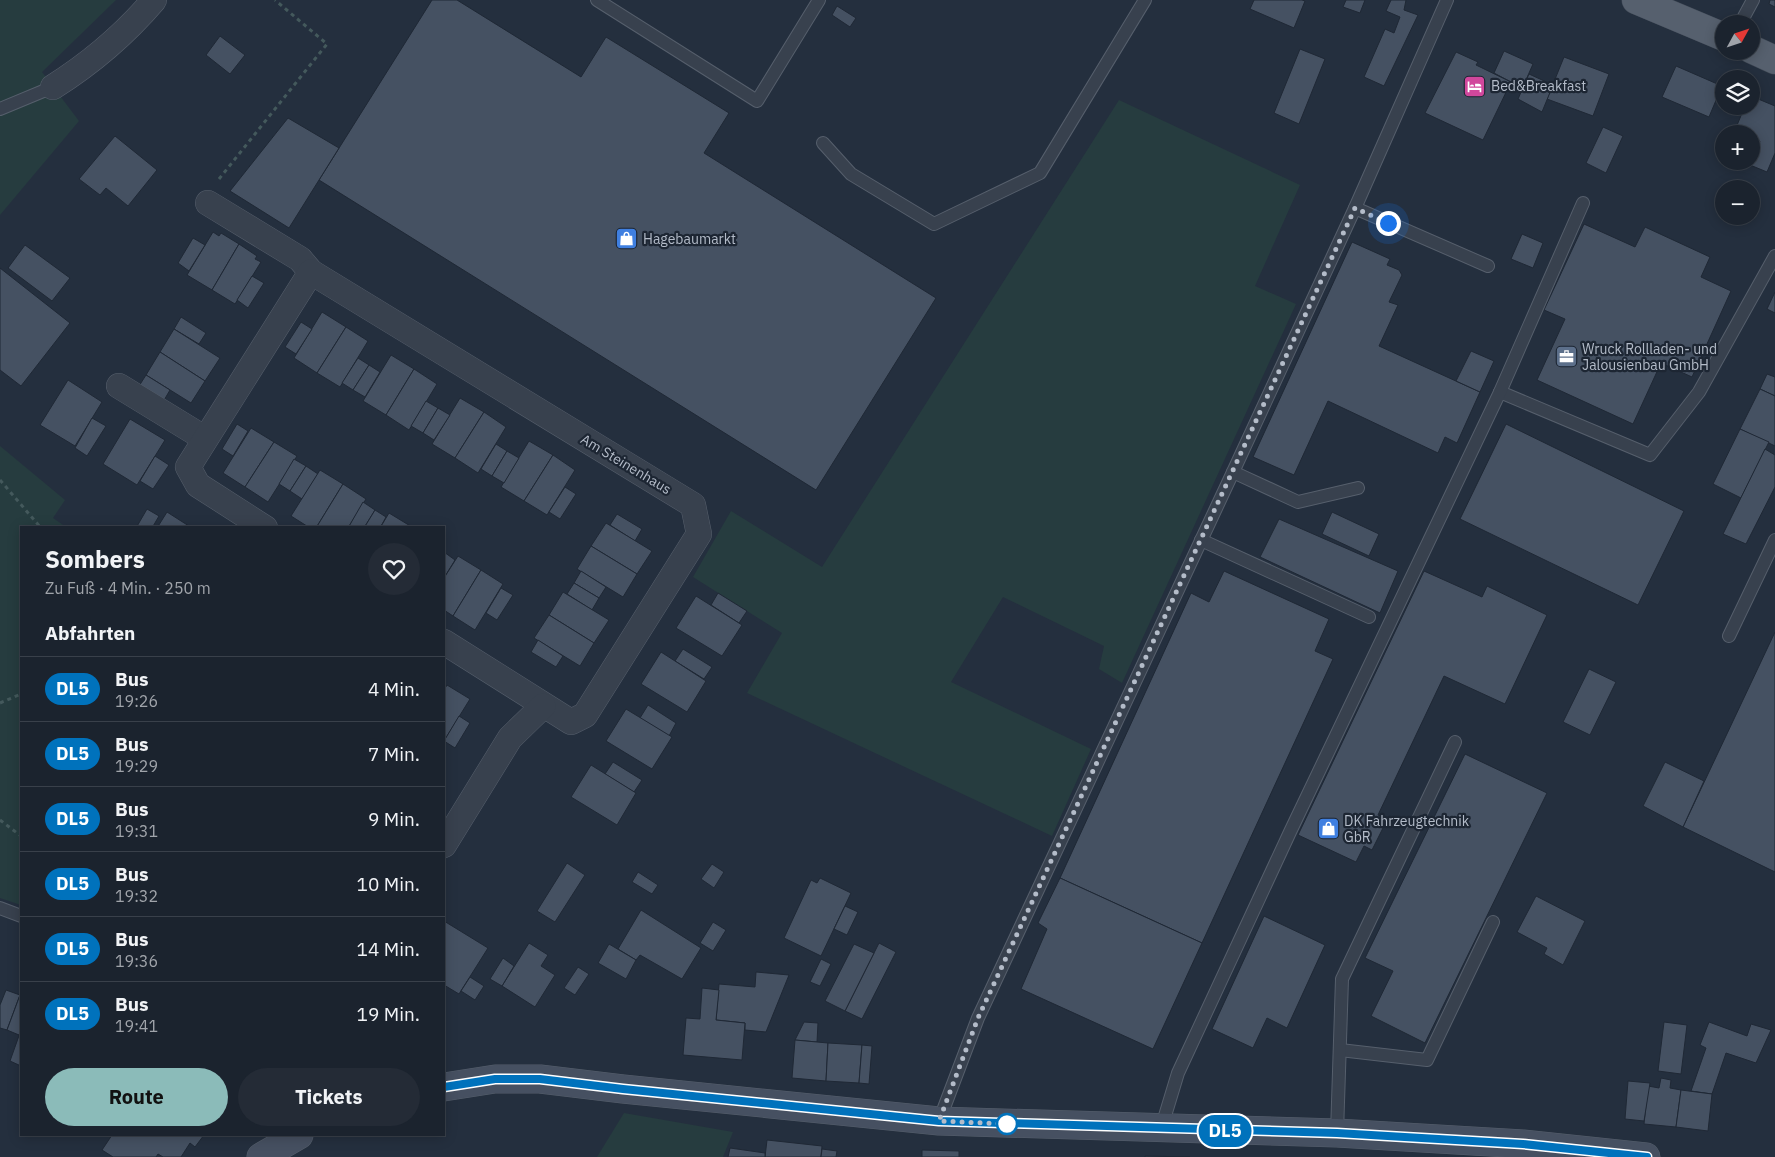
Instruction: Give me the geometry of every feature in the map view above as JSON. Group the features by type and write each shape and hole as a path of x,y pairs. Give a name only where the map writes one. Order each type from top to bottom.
{"main road":[{"path":"1636,0 1715,33"},
{"path":"1760,53 1775,60"},
{"path":"445,1087 495,1079 540,1079 939,1121 1337,1133 1520,1151 1646,1157"},
{"path":"260,1157 298,1136"}],"street":[{"path":"53,87 80,70 130,28 154,0"},
{"name":"Am Steinenhaus","path":"208,203 300,259 311,272 693,505 699,534 585,715 571,722 445,643"},
{"path":"262,526 198,485 188,467 204,438 311,272"},
{"path":"120,386 204,438"},
{"path":"445,844 510,738 543,706"}],"lane":[{"path":"597,0 757,101 819,0"},
{"path":"823,143 851,174 934,224 1040,173 1145,0"},
{"path":"939,1121 978,1018 1355,208 1446,0"},
{"path":"1744,15 1752,0"},
{"path":"0,109 53,87"},
{"path":"1161,1129 1178,1073 1294,823 1500,392 1583,203"},
{"path":"1355,208 1488,266"},
{"path":"1500,392 1650,455 1699,392 1775,256"},
{"path":"1233,472 1298,502 1358,488"},
{"path":"1201,540 1370,617"},
{"path":"1729,636 1775,540"},
{"path":"1337,1133 1342,979 1456,742"},
{"path":"0,908 20,916"},
{"path":"1340,1050 1427,1060 1493,922"}],"path":[{"path":"208,203 210,190 327,44 280,2 275,0"},
{"path":"0,480 39,526"},
{"path":"0,703 20,694"},
{"path":"0,820 20,835"}],"green space":[{"path":"0,0 116,0 42,72 79,121 0,215"},
{"path":"1119,100 1300,185 1255,286 1296,304 1122,683 1099,669 1104,646 1003,597 951,682 1091,749 1052,836 747,693 782,633 693,577 731,511 822,567"},
{"path":"0,446 65,500 53,518 65,526 20,526 20,905 0,898"},
{"path":"624,1113 733,1132 723,1157 597,1157"}],"building":[{"name":"Hagebaumarkt","path":"432,0 457,0 581,77 606,37 729,113 704,153 936,298 816,490 319,180"},
{"path":"1254,0 1305,1 1294,28 1250,9"},
{"path":"1346,0 1365,0 1360,13 1343,7"},
{"path":"1391,0 1406,0 1404,10 1418,15 1384,86 1364,77 1385,29 1394,33 1400,17 1386,11"},
{"path":"1770,0 1775,0 1775,7 1769,4"},
{"path":"837,6 856,18 850,27 832,15"},
{"path":"220,36 245,55 230,74 206,55"},
{"path":"1300,49 1325,59 1299,124 1274,113"},
{"path":"1504,51 1533,64 1522,89 1509,84 1511,82 1494,73"},
{"path":"1456,52 1478,62 1476,65 1511,82 1483,140 1425,113"},
{"path":"1564,57 1609,74 1593,116 1547,99"},
{"path":"1676,66 1715,83 1715,103 1709,117 1662,97"},
{"path":"1529,74 1553,85 1542,112 1518,99"},
{"path":"1760,100 1775,106 1775,153 1767,172 1760,169 1760,125 1737,125 1741,115 1760,115"},
{"path":"288,118 339,148 289,228 230,191"},
{"path":"1603,127 1623,136 1606,173 1586,163"},
{"path":"115,136 157,170 128,206 106,188 100,195 79,179"},
{"path":"1584,224 1635,247 1645,227 1710,257 1701,277 1731,291 1692,377 1661,363 1633,424 1537,380 1565,319 1544,310"},
{"path":"213,232 219,236 221,233 239,244 212,290 187,275"},
{"path":"1522,234 1543,243 1533,268 1511,259"},
{"path":"193,238 205,245 189,271 178,263"},
{"path":"1352,242 1390,259 1387,265 1399,270 1402,275 1389,302 1398,305 1379,346 1480,392 1457,443 1445,437 1438,453 1328,401 1294,475 1253,457"},
{"path":"239,244 257,256 255,259 261,262 235,304 212,290"},
{"path":"25,245 70,278 52,301 8,268"},
{"path":"0,268 70,323 21,386 0,370"},
{"path":"252,276 264,283 248,308 237,300"},
{"path":"1775,292 1775,313 1767,309"},
{"path":"322,312 346,327 317,373 294,358"},
{"path":"181,317 206,333 199,344 174,329"},
{"path":"301,322 312,329 296,354 285,347"},
{"path":"346,327 368,341 340,387 317,373"},
{"path":"174,329 220,358 205,381 160,352"},
{"path":"1471,351 1494,361 1480,392 1456,381"},
{"path":"160,352 205,381 191,403 146,375"},
{"path":"391,355 414,369 386,415 363,401"},
{"path":"358,358 369,365 353,390 342,383"},
{"path":"369,365 380,372 365,397 353,390"},
{"path":"414,369 437,384 409,430 386,415"},
{"path":"1767,374 1775,377 1775,396 1760,389"},
{"path":"146,375 170,390 163,402 139,386"},
{"path":"68,380 102,402 75,446 40,425"},
{"path":"1760,389 1775,396 1775,446 1740,429"},
{"path":"460,398 484,412 455,458 432,444"},
{"path":"426,401 438,408 423,433 411,426"},
{"path":"438,408 450,415 434,440 423,433"},
{"path":"484,412 506,427 478,473 455,458"},
{"path":"92,418 106,426 87,456 75,448"},
{"path":"130,419 165,440 137,485 103,464"},
{"path":"237,424 248,431 233,456 222,449"},
{"path":"1506,424 1684,511 1638,605 1460,519"},
{"path":"251,428 274,442 245,487 223,473"},
{"path":"1740,429 1769,442 1741,498 1713,484"},
{"path":"529,441 553,455 524,501 501,487"},
{"path":"274,442 297,456 268,502 245,487"},
{"path":"496,444 507,451 492,476 481,469"},
{"path":"1765,449 1775,455 1775,487 1746,544 1723,534"},
{"path":"507,451 519,458 504,483 492,476"},
{"path":"553,455 575,470 547,515 524,501"},
{"path":"155,456 169,465 153,489 140,481"},
{"path":"294,459 306,466 290,491 279,484"},
{"path":"306,466 318,474 302,499 290,491"},
{"path":"320,470 343,484 317,526 307,526 291,516"},
{"path":"343,484 366,499 349,526 317,526"},
{"path":"565,487 576,494 560,519 549,512"},
{"path":"363,502 375,510 365,526 349,526"},
{"path":"147,509 159,516 153,526 137,526"},
{"path":"375,510 386,517 381,526 365,526"},
{"path":"167,512 189,526 158,526"},
{"path":"1332,512 1379,534 1369,556 1322,534"},
{"path":"389,513 410,526 381,526"},
{"path":"617,514 642,529 635,541 610,525"},
{"path":"1279,519 1398,571 1380,613 1260,557"},
{"path":"606,523 652,551 637,574 591,546"},
{"path":"591,546 637,574 623,597 577,569"},
{"path":"445,553 455,560 445,576"},
{"path":"458,556 481,570 453,616 445,611 445,576"},
{"path":"481,570 503,584 475,630 453,616"},
{"path":"581,571 606,587 599,598 574,583"},
{"path":"1224,571 1329,619 1315,651 1333,659 1202,943 1060,878 1191,593 1209,602"},
{"path":"1424,571 1482,597 1487,586 1547,615 1505,704 1444,676 1378,815 1387,820 1372,850 1364,846 1356,862 1298,835"},
{"path":"574,583 599,598 592,610 567,594"},
{"path":"501,588 513,595 497,620 486,613"},
{"path":"563,592 609,620 594,643 549,615"},
{"path":"718,593 747,611 739,623 711,605"},
{"path":"696,596 742,625 722,656 676,628"},
{"path":"549,615 594,643 580,666 534,638"},
{"path":"1775,632 1775,872 1683,827"},
{"path":"538,640 563,656 556,667 531,652"},
{"path":"683,649 712,667 704,679 675,661"},
{"path":"661,652 706,681 687,712 641,684"},
{"path":"1589,669 1616,682 1590,735 1563,722"},
{"path":"447,685 470,699 445,739 445,688"},
{"path":"648,705 676,723 669,736 640,718"},
{"path":"626,709 672,737 652,769 606,741"},
{"path":"459,716 470,723 455,748 445,742"},
{"path":"1465,754 1547,793 1425,1043 1371,1016 1393,971 1365,958"},
{"path":"613,762 642,780 634,792 605,774"},
{"path":"1665,762 1704,781 1683,827 1643,806"},
{"path":"591,765 636,793 617,825 571,797"},
{"path":"567,863 585,875 555,922 537,911"},
{"path":"712,864 724,872 714,888 701,879"},
{"path":"638,872 658,885 652,894 632,882"},
{"path":"820,878 851,893 821,956 784,938 811,880 817,883"},
{"path":"1060,878 1202,943 1153,1049 1021,989 1047,929 1038,923"},
{"path":"1536,896 1585,921 1563,965 1544,954 1547,948 1517,932"},
{"path":"845,906 858,912 847,935 834,929"},
{"path":"641,910 701,948 682,979 640,955 636,960 618,949"},
{"path":"1264,916 1325,945 1287,1028 1267,1018 1253,1048 1212,1029"},
{"path":"445,922 488,948 459,994 445,986"},
{"path":"713,922 726,930 713,951 700,943"},
{"path":"529,943 548,955 541,966 555,975 535,1007 502,986"},
{"path":"879,943 896,952 862,1019 845,1011"},
{"path":"609,944 636,960 626,979 598,963"},
{"path":"854,944 874,953 845,1011 825,1001"},
{"path":"503,958 514,966 502,986 490,979"},
{"path":"821,959 831,964 820,986 810,982"},
{"path":"578,967 589,974 575,995 564,988"},
{"path":"756,972 789,975 766,1032 745,1030 745,1023 716,1020 719,984 755,987"},
{"path":"470,977 484,986 475,1000 461,991"},
{"path":"702,988 719,990 716,1020 745,1023 742,1060 683,1055 686,1018 700,1019"},
{"path":"6,990 20,995 7,1030 0,1028 0,1005"},
{"path":"20,995 20,1032 19,1035 7,1030"},
{"path":"804,1022 818,1023 817,1042 795,1040"},
{"path":"1664,1022 1687,1025 1681,1074 1658,1071"},
{"path":"1709,1022 1747,1036 1751,1024 1771,1030 1756,1063 1726,1053 1712,1094 1691,1091 1706,1048 1700,1045"},
{"path":"20,1033 20,1066 10,1061"},
{"path":"795,1040 828,1043 826,1081 792,1078"},
{"path":"828,1043 862,1045 859,1083 826,1081"},
{"path":"862,1045 872,1046 869,1084 859,1083"},
{"path":"1661,1078 1671,1080 1670,1088 1681,1090 1676,1127 1644,1124 1648,1086 1659,1088"},
{"path":"1628,1081 1650,1083 1644,1121 1625,1119"},
{"path":"1681,1090 1712,1094 1708,1131 1676,1127"},
{"path":"111,1136 203,1136 195,1147 190,1143 181,1157 163,1157 158,1154 156,1157 113,1157 102,1150"},
{"path":"767,1140 822,1146 821,1157 765,1157"},
{"path":"730,1148 765,1153 765,1157 728,1157"},
{"path":"822,1149 837,1151 836,1157 821,1157"},
{"path":"922,1150 959,1151 959,1157 922,1157"},
{"path":"1145,1156 1190,1157 1145,1157"}],"bus line":[{"name":"DL5","path":"445,1087 495,1079 540,1079 939,1121 1337,1133 1523,1144 1647,1157"}],"place":[{"name":"Bed&Breakfast","path":"1475,86"},
{"name":"Hagebaumarkt","path":"627,239"},
{"name":"Wruck Rollladen- und Jalousienbau GmbH","path":"1566,357"},
{"name":"DK Fahrzeugtechnik GbR","path":"1328,829"}],"route":[{"path":"1007,1124 939,1121 978,1018 1355,208 1388,223"}]}
